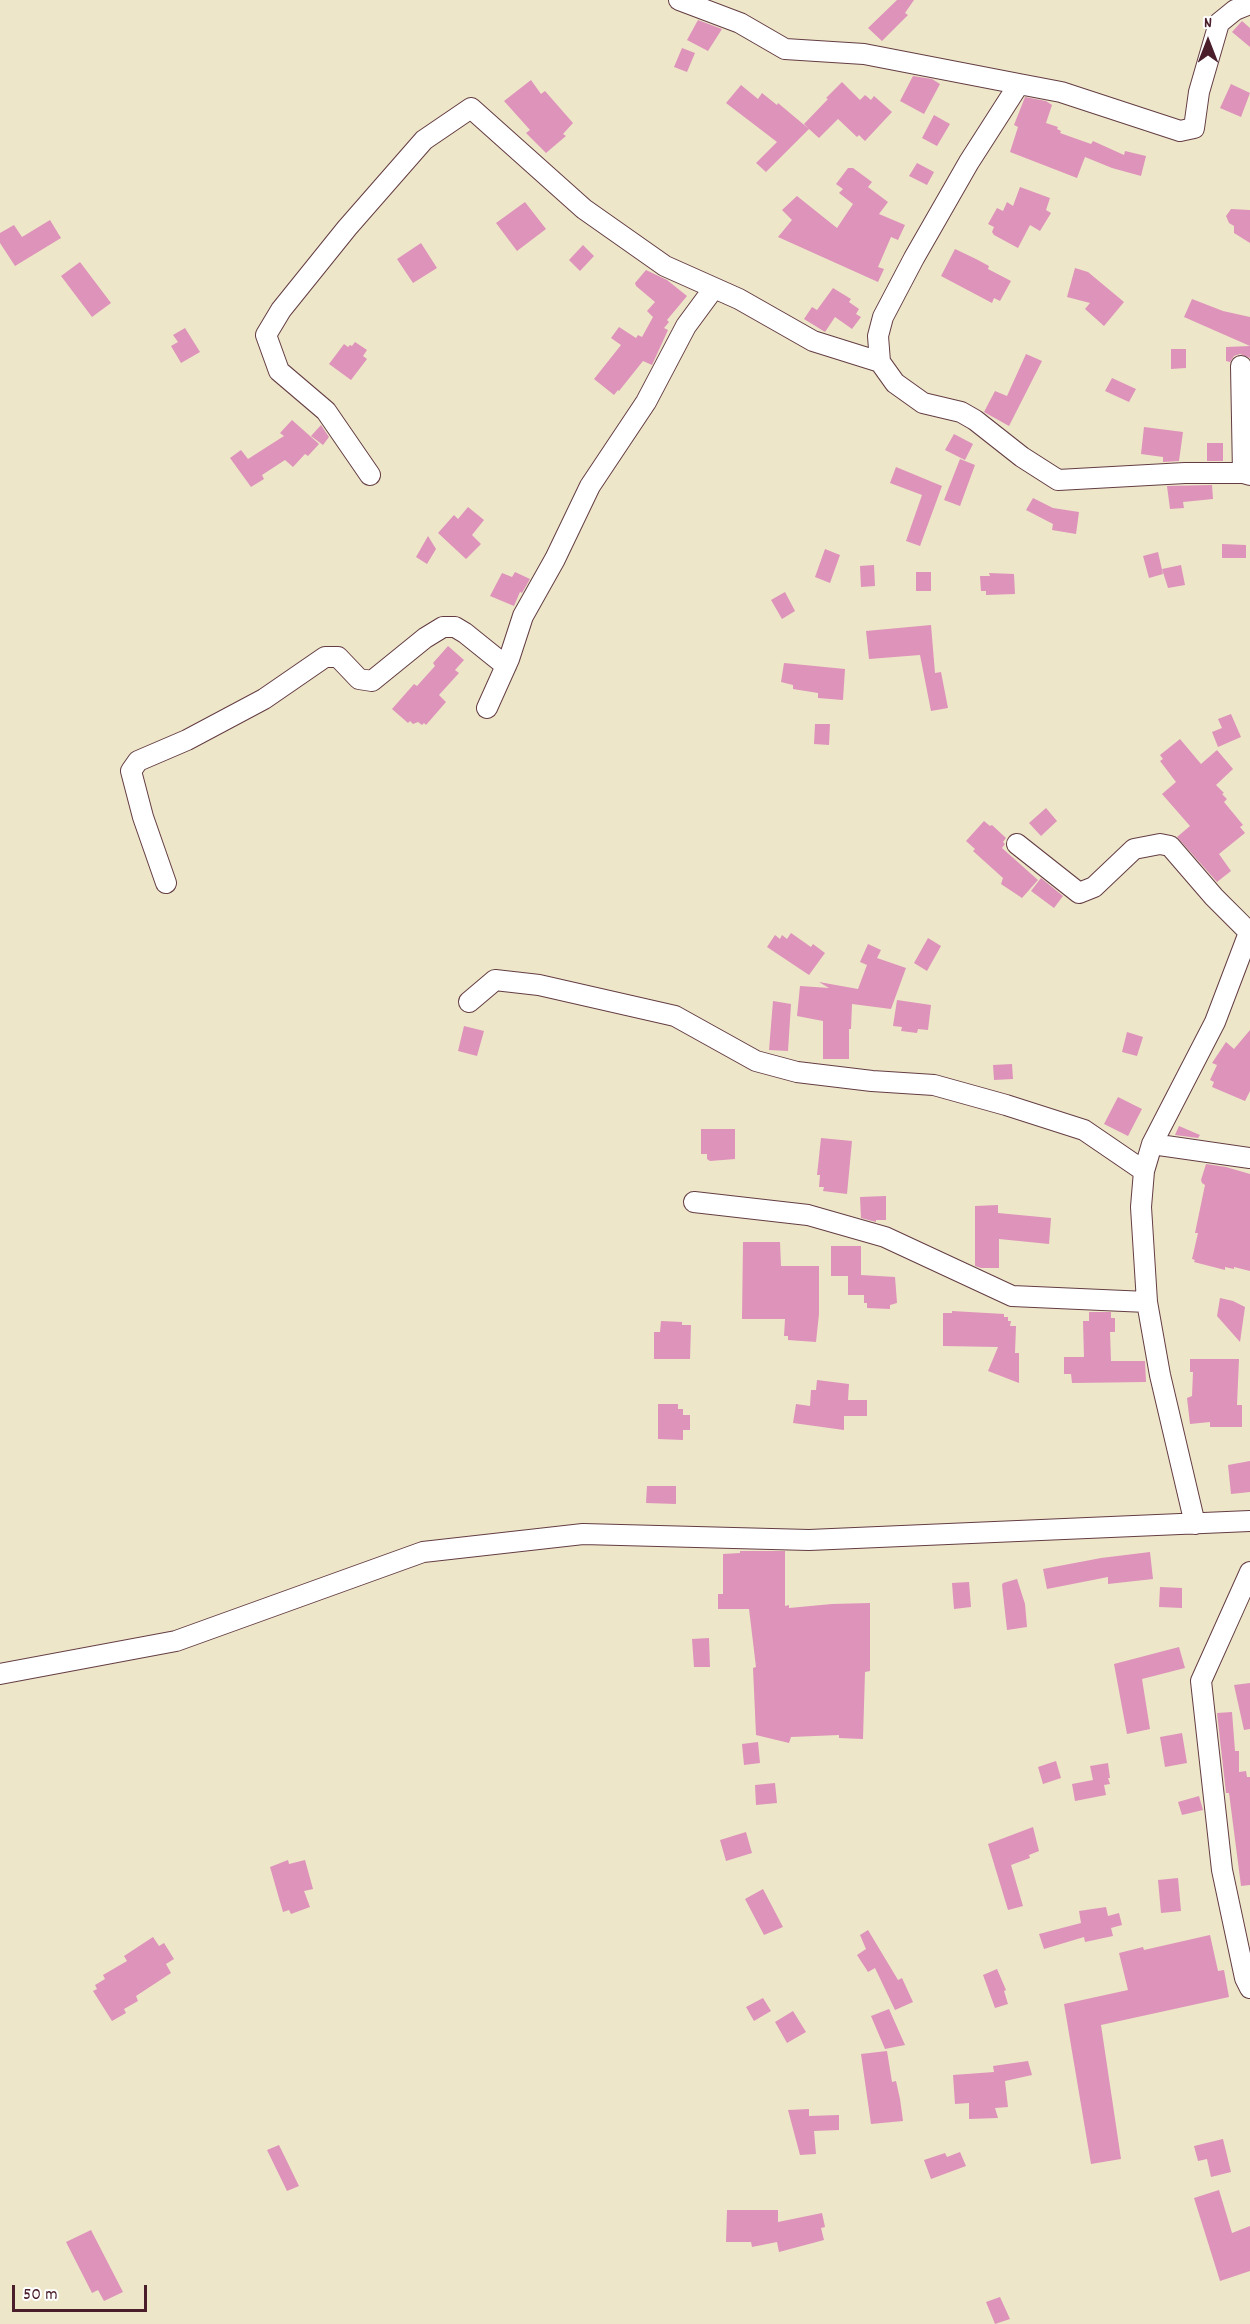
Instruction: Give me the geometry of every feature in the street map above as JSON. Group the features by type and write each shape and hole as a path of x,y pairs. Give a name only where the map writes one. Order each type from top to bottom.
{"street":[{"path":"679,0 740,23 785,49 864,54 1061,92 1180,131 1194,128 1199,92 1219,23 1235,10 1250,4"},
{"path":"1020,84 969,162 883,317 878,336 880,362 895,383 923,403 961,412 975,420 1022,457 1058,480 1185,473 1247,474 1241,366"},
{"path":"370,475 327,411 279,371 267,335 281,310 339,237 424,140 471,108 584,209 665,266 740,299 813,341 880,362"},
{"path":"487,708 506,666 523,616 555,559 590,486 646,402 686,326 714,288"},
{"path":"165,883 130,771 138,761 187,740 264,699 325,657 338,657 359,679 372,681 425,638 442,627 455,627 506,666"},
{"path":"1017,844 1079,893 1094,887 1134,849 1160,844 1170,846 1214,897 1249,931 1215,1022 1152,1144 1144,1171 1141,1207 1147,1302 1160,1375 1195,1524"},
{"path":"469,1002 495,980 539,985 675,1016 756,1061 797,1072 934,1086 1006,1105 1084,1130 1144,1171"},
{"path":"1152,1144 1250,1158"},
{"path":"694,1202 808,1215 885,1237 1012,1296 1147,1302"},
{"path":"0,1674 176,1641 423,1552 583,1534 809,1540 1250,1521"},
{"path":"1250,1572 1201,1681 1222,1870 1245,1978 1250,1988"}],"building":[{"path":"897,0 914,0 905,13 908,15 882,41 868,28"},
{"path":"698,20 722,29 708,51 687,40"},
{"path":"1242,21 1250,28 1250,47 1232,32"},
{"path":"682,48 695,53 687,72 674,67"},
{"path":"913,76 932,79 940,84 924,114 900,101"},
{"path":"531,80 541,94 545,91 573,123 563,134 566,136 546,153 526,133 530,130 504,101"},
{"path":"842,82 860,100 865,95 871,100 874,96 892,112 865,141 859,135 857,137 838,119 819,138 804,124"},
{"path":"1231,84 1250,93 1241,117 1220,108"},
{"path":"741,85 758,99 762,93 777,105 778,103 809,129 766,172 756,163 777,142 726,103"},
{"path":"1025,97 1046,101 1052,105 1046,123 1058,127 1060,133 1091,144 1093,141 1124,155 1125,151 1146,156 1141,176 1085,157 1077,178 1010,152 1018,127 1014,125"},
{"path":"934,115 950,124 937,146 922,138"},
{"path":"917,163 934,172 927,185 909,176"},
{"path":"848,168 853,168 872,182 868,187 888,202 879,214 905,225 898,240 891,237 878,267 884,269 878,282 778,237 792,220 782,210 797,196 837,228 853,204 839,193 843,189 836,184"},
{"path":"1020,187 1050,198 1046,210 1051,213 1040,231 1030,225 1018,248 994,235 992,232 994,227 988,224 997,208 1003,211 1007,202 1013,206"},
{"path":"525,202 546,229 517,251 496,223"},
{"path":"1231,209 1250,210 1250,243 1234,233 1234,226 1229,223 1226,216"},
{"path":"50,220 61,238 15,266 0,243 0,233 14,225 22,237"},
{"path":"421,243 437,268 413,283 397,259"},
{"path":"583,245 594,256 580,271 569,260"},
{"path":"955,249 989,266 988,269 1011,281 1000,301 994,298 992,303 941,276"},
{"path":"80,262 111,303 92,317 61,276"},
{"path":"1075,268 1088,272 1124,302 1104,326 1085,309 1090,303 1067,297"},
{"path":"646,270 667,280 687,296 667,320 669,322 664,328 668,330 652,365 643,361 614,395 594,379 621,345 611,338 619,327 636,338 638,335 642,337 653,317 647,311 655,302 635,283"},
{"path":"833,288 851,299 849,302 859,309 856,314 861,317 852,329 835,317 825,332 804,319 812,307 817,310"},
{"path":"1192,299 1223,311 1250,317 1250,346 1184,317"},
{"path":"185,328 200,352 181,363 171,346 178,342 173,335"},
{"path":"355,342 367,350 363,356 367,359 351,380 329,364 344,344 348,347"},
{"path":"1250,346 1250,358 1240,354 1234,356 1230,362 1226,361 1226,347"},
{"path":"1171,349 1186,349 1186,368 1171,369"},
{"path":"1026,354 1042,361 1009,426 984,412 995,391 1007,396"},
{"path":"1112,378 1136,389 1129,402 1105,391"},
{"path":"292,420 319,444 293,467 285,460 262,475 264,479 251,487 230,458 241,450 248,459 284,436 280,433"},
{"path":"321,425 329,437 323,445 311,436"},
{"path":"1144,427 1183,432 1179,461 1163,462 1163,457 1141,454"},
{"path":"954,434 973,444 965,460 945,450"},
{"path":"1207,443 1223,443 1223,461 1207,461"},
{"path":"960,459 975,465 960,506 944,500"},
{"path":"896,467 942,486 920,546 906,541 922,495 890,483"},
{"path":"1212,485 1213,499 1183,502 1184,508 1170,509 1167,486"},
{"path":"1033,498 1053,508 1079,512 1076,534 1052,530 1053,524 1026,510"},
{"path":"468,507 484,520 472,535 481,544 466,559 438,533 454,515 458,519"},
{"path":"428,536 436,549 427,564 416,557"},
{"path":"1222,544 1246,545 1246,558 1222,558"},
{"path":"825,549 840,555 830,583 815,577"},
{"path":"1158,552 1163,574 1149,578 1143,556"},
{"path":"874,565 875,586 861,587 860,566"},
{"path":"1181,565 1185,585 1168,588 1162,569"},
{"path":"515,572 530,579 522,593 520,592 514,606 490,596 502,573 512,577"},
{"path":"916,572 931,572 931,591 916,591"},
{"path":"989,573 1014,574 1015,594 986,595 986,591 981,591 980,576 990,576"},
{"path":"785,592 795,611 782,619 771,600"},
{"path":"931,625 935,673 941,672 948,708 931,711 920,655 869,659 866,631"},
{"path":"448,646 464,660 455,670 459,673 439,695 446,702 426,725 418,722 413,724 410,721 408,723 392,709 414,684 417,686 435,666 433,663"},
{"path":"784,663 845,669 843,700 818,698 818,693 793,689 793,685 781,682"},
{"path":"1231,714 1241,737 1218,747 1212,732 1222,728 1218,719"},
{"path":"815,724 830,724 829,745 814,744"},
{"path":"1180,739 1201,764 1217,750 1233,769 1216,785 1224,793 1222,794 1227,799 1224,802 1243,825 1240,827 1245,833 1219,854 1231,871 1217,882 1177,837 1190,826 1162,794 1176,782 1160,761 1163,759 1160,755"},
{"path":"1046,808 1057,821 1041,836 1029,823"},
{"path":"984,821 1006,838 1002,848 1038,880 1022,898 1001,884 1003,878 973,851 975,849 966,841"},
{"path":"1041,878 1063,896 1054,908 1031,891"},
{"path":"791,933 811,947 813,944 825,953 809,975 767,947 775,935 780,939 782,935 787,939"},
{"path":"928,938 941,946 927,971 914,963"},
{"path":"868,944 881,950 877,958 906,968 891,1009 852,1004 849,1059 823,1059 823,1021 797,1016 800,986 829,988 819,982 858,989 867,965 860,962"},
{"path":"897,1000 931,1005 928,1030 918,1029 917,1033 901,1031 902,1027 893,1026"},
{"path":"773,1001 791,1004 788,1051 769,1050"},
{"path":"464,1026 484,1031 477,1056 458,1051"},
{"path":"1250,1030 1250,1091 1245,1101 1212,1087 1214,1082 1210,1080 1217,1065 1212,1063 1226,1042 1234,1049"},
{"path":"1127,1032 1143,1037 1137,1056 1122,1052"},
{"path":"1012,1064 1013,1079 994,1080 993,1065"},
{"path":"1118,1097 1142,1109 1128,1136 1104,1124"},
{"path":"1179,1126 1200,1135 1198,1138 1175,1135"},
{"path":"701,1129 735,1129 735,1159 710,1161 707,1159 707,1154 701,1154"},
{"path":"821,1138 852,1141 847,1194 823,1191 824,1187 819,1187 820,1175 817,1175"},
{"path":"1206,1164 1250,1174 1250,1271 1234,1267 1234,1269 1225,1267 1225,1270 1194,1262 1195,1260 1192,1259 1205,1185 1201,1180"},
{"path":"886,1196 886,1220 876,1220 876,1222 861,1218 860,1197"},
{"path":"998,1205 998,1213 1051,1218 1049,1244 999,1239 999,1268 981,1268 975,1266 975,1206"},
{"path":"743,1242 780,1242 781,1266 819,1266 819,1314 816,1342 788,1340 788,1336 784,1336 785,1319 742,1319"},
{"path":"831,1246 861,1246 861,1275 895,1277 897,1303 890,1305 890,1309 867,1308 864,1295 848,1295 848,1276 831,1276"},
{"path":"1220,1298 1245,1307 1240,1342 1217,1316"},
{"path":"952,1311 1004,1314 1004,1317 1008,1317 1008,1321 1011,1321 1010,1326 1016,1326 1015,1353 1019,1353 1019,1383 988,1371 998,1347 943,1346 943,1313 952,1313"},
{"path":"1089,1312 1111,1312 1111,1318 1115,1318 1115,1332 1110,1332 1111,1361 1145,1361 1146,1382 1072,1383 1071,1374 1064,1374 1064,1357 1084,1357 1083,1321 1089,1321"},
{"path":"661,1321 691,1325 690,1359 654,1359 654,1332 660,1332"},
{"path":"1190,1359 1239,1359 1237,1405 1242,1405 1242,1427 1210,1427 1210,1422 1190,1424 1187,1398 1192,1396 1193,1372 1190,1372"},
{"path":"817,1380 849,1384 848,1400 867,1400 867,1416 844,1416 844,1430 793,1423 796,1404 810,1406 811,1390 816,1390"},
{"path":"658,1404 678,1404 678,1409 683,1409 683,1415 690,1415 690,1430 683,1430 683,1440 658,1439"},
{"path":"1250,1461 1250,1492 1231,1494 1228,1465"},
{"path":"647,1486 676,1486 676,1504 646,1503"},
{"path":"740,1551 785,1551 785,1606 789,1605 789,1608 870,1603 870,1671 865,1672 863,1739 839,1738 839,1735 791,1737 789,1743 756,1735 753,1668 756,1667 749,1609 718,1609 718,1594 723,1594 723,1554 740,1553"},
{"path":"1150,1552 1153,1579 1108,1584 1108,1577 1047,1589 1043,1569"},
{"path":"1017,1579 1025,1604 1027,1627 1007,1630 1002,1585"},
{"path":"969,1582 971,1607 954,1609 952,1583"},
{"path":"1160,1587 1182,1588 1182,1608 1159,1607"},
{"path":"709,1638 710,1667 694,1667 692,1639"},
{"path":"1179,1647 1185,1668 1142,1679 1150,1729 1127,1734 1114,1664"},
{"path":"1250,1683 1250,1729 1244,1730 1234,1685"},
{"path":"1232,1712 1235,1751 1239,1751 1239,1772 1246,1771 1247,1777 1250,1777 1250,1885 1241,1886 1229,1793 1226,1793 1217,1713"},
{"path":"1182,1733 1187,1763 1165,1767 1160,1737"},
{"path":"758,1742 760,1763 744,1765 742,1744"},
{"path":"1056,1761 1061,1778 1043,1784 1038,1767"},
{"path":"1108,1763 1110,1784 1104,1785 1106,1795 1075,1801 1072,1784 1093,1780 1090,1766"},
{"path":"775,1783 777,1803 756,1805 755,1785"},
{"path":"1199,1796 1203,1810 1182,1815 1178,1802"},
{"path":"1033,1827 1039,1851 1029,1855 1030,1858 1011,1865 1023,1906 1008,1910 988,1844"},
{"path":"746,1832 752,1853 726,1861 720,1840"},
{"path":"288,1860 289,1864 305,1860 313,1889 304,1891 310,1907 291,1914 289,1910 283,1912 270,1867"},
{"path":"1178,1878 1181,1911 1161,1913 1158,1880"},
{"path":"763,1889 783,1927 764,1935 745,1899"},
{"path":"1106,1907 1108,1916 1119,1913 1122,1925 1111,1928 1113,1936 1085,1942 1084,1937 1044,1949 1039,1934 1081,1923 1079,1911"},
{"path":"868,1930 898,1980 902,1978 913,2002 895,2010 875,1968 868,1972 857,1955 866,1949 860,1935"},
{"path":"1210,1935 1218,1971 1224,1970 1229,1997 1101,2025 1121,2159 1091,2164 1064,2004 1128,1990 1119,1953 1143,1947 1144,1950"},
{"path":"153,1937 159,1946 164,1943 174,1959 166,1964 171,1973 136,1996 138,2001 124,2009 126,2013 112,2021 93,1991 97,1989 95,1985 105,1979 103,1975 127,1961 124,1956"},
{"path":"997,1969 1006,1990 1004,1991 1008,2004 995,2008 983,1975"},
{"path":"763,1998 771,2011 754,2021 746,2007"},
{"path":"889,2009 905,2045 885,2049 871,2016"},
{"path":"793,2011 806,2032 787,2043 775,2022"},
{"path":"887,2051 892,2082 896,2081 903,2121 871,2124 861,2054"},
{"path":"1028,2061 1032,2075 1005,2081 1008,2107 995,2108 998,2118 969,2119 969,2103 955,2104 953,2075 994,2072 993,2066"},
{"path":"809,2109 809,2116 839,2115 839,2130 814,2131 816,2154 800,2155 788,2110"},
{"path":"1223,2139 1231,2172 1211,2177 1207,2159 1198,2161 1194,2146"},
{"path":"279,2145 299,2186 287,2191 267,2150"},
{"path":"960,2152 966,2166 931,2179 924,2160 945,2153 947,2157"},
{"path":"1219,2190 1232,2233 1250,2226 1250,2271 1220,2281 1194,2198"},
{"path":"727,2210 778,2210 778,2222 822,2213 825,2227 821,2228 824,2240 779,2252 777,2242 752,2247 751,2242 726,2242"},
{"path":"91,2230 123,2292 104,2301 98,2290 92,2293 66,2242"},
{"path":"1000,2297 1010,2319 995,2324 986,2302"}]}
